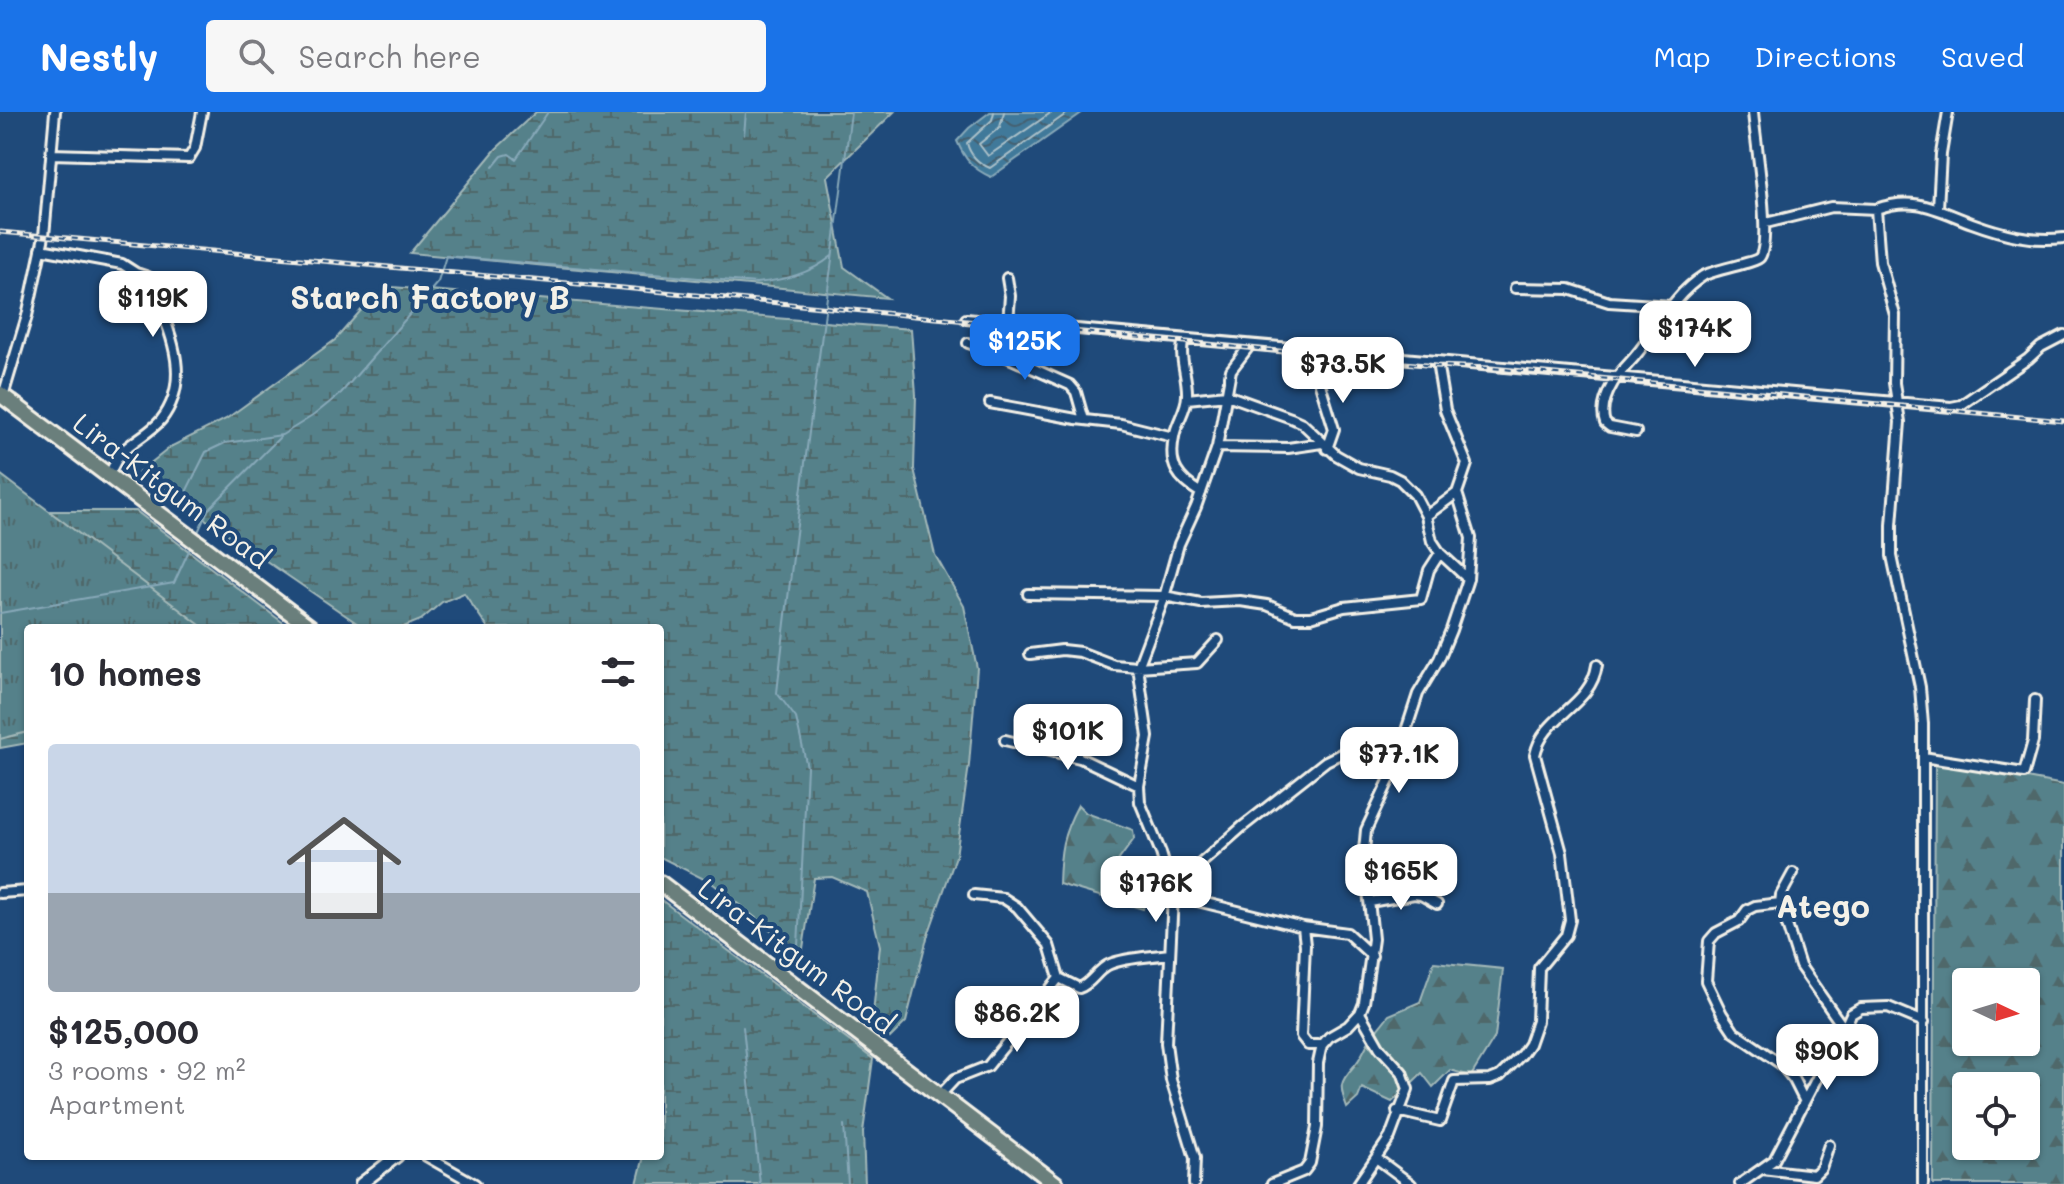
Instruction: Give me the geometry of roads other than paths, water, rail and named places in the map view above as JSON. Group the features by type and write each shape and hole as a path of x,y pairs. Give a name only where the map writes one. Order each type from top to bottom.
{"main road":[{"name":"Lira-Kitgum Road","path":"1,395 306,624"},
{"name":"Lira-Kitgum Road","path":"664,886 1056,1184"}],"street":[{"path":"1,395 27,316 41,249 55,112"},
{"path":"51,154 189,158 195,148 202,112"},
{"path":"1636,432 1610,427 1602,416 1603,406 1616,378 1685,290 1706,274 1760,257 1766,223 1753,112"},
{"path":"1938,208 1941,154 1948,112"},
{"path":"1766,223 1831,207 1876,209 1898,204 1938,208 1970,223 2005,234 2033,239 2064,238"},
{"path":"1876,209 1880,262 1895,315 1894,383 1900,439 1892,556 1920,687 1923,757 1923,1184"},
{"path":"41,249 122,264 148,277 179,363 178,384 160,421 121,453 109,474"},
{"path":"1007,278 1010,296 1008,323"},
{"path":"1515,288 1569,289 1609,302 1671,306"},
{"path":"966,319 1951,407 1961,405 2041,347 2064,335"},
{"path":"1184,339 1182,357 1187,399 1173,437 1176,473 1182,482 1201,493"},
{"path":"968,343 1070,385 1076,392 1084,420"},
{"path":"1194,1184 1195,1158 1171,1080 1166,1043 1173,892 1161,853 1144,816 1139,786 1148,737 1138,667 1179,544 1217,447 1234,363 1250,345"},
{"path":"1319,351 1320,384 1334,429 1324,446"},
{"path":"1426,516 1457,493 1467,464 1447,418 1437,362"},
{"path":"1187,399 1227,395 1302,423 1324,446 1359,468 1400,480 1415,495 1426,516 1432,541 1440,553 1468,579"},
{"path":"990,403 1145,428 1173,437"},
{"path":"1217,447 1324,446"},
{"path":"1272,1184 1304,1171 1310,1163 1317,1127 1318,1063 1322,1045 1360,1013 1364,1003 1372,956 1364,851 1366,830 1392,774 1418,694 1439,659 1451,630 1468,579 1471,538 1457,493"},
{"path":"1028,594 1164,596 1201,603 1240,601 1267,605 1295,617 1311,617 1344,607 1421,599 1429,570 1440,553"},
{"path":"1030,654 1062,650 1080,652 1114,665 1138,667 1197,663 1218,640"},
{"path":"1397,1111 1440,1121 1454,1081 1490,1080 1500,1076 1529,1044 1539,1011 1539,968 1566,935 1570,920 1562,853 1535,755 1537,747 1559,717 1587,694 1597,665"},
{"path":"1923,757 2024,773 2033,741 2035,700"},
{"path":"1005,740 1080,758 1139,786"},
{"path":"1173,892 1242,827 1326,761 1357,746 1402,740"},
{"path":"1793,873 1780,903 1800,966 1843,1027"},
{"path":"0,893 24,891"},
{"path":"1173,892 1303,927 1347,933 1372,956"},
{"path":"1370,902 1414,894 1437,904"},
{"path":"974,895 1003,898 1017,907 1049,945 1059,978 1079,988 1111,963 1169,954"},
{"path":"1780,903 1747,910 1733,926 1713,937 1707,952 1706,981 1734,1032 1781,1064 1804,1100"},
{"path":"1303,927 1301,1036 1308,1045 1322,1045"},
{"path":"940,1095 955,1079 988,1066 1059,978"},
{"path":"1740,1184 1774,1160 1851,1014 1872,1007 1900,1011 1924,1022"},
{"path":"1358,1184 1390,1137 1397,1111 1406,1095 1407,1080 1380,1048 1360,1013"},
{"path":"1761,1169 1814,1175 1821,1168 1829,1145"},
{"path":"1376,1158 1411,1184"},
{"path":"361,1184 392,1160"},
{"path":"433,1160 475,1184"}],"water":[{"path":"990,112 1083,112 991,177 970,163 957,141"}],"waterway":[{"path":"493,167 502,156 509,154 516,159 548,112"},
{"path":"744,135 746,112"},
{"path":"798,946 807,767 796,718 777,693 851,112"},
{"path":"179,506 206,452 225,443 282,435 341,393 438,282 446,256 756,283 796,275 832,256"},
{"path":"198,532 208,510 280,437"},
{"path":"0,613 174,583 191,546"},
{"path":"743,1027 760,1184"},
{"path":"844,1125 848,1184"}],"railway":[{"path":"0,232 1436,366 1491,368 2064,421"}],"district":[{"name":"Starch Factory B","path":"430,296"},
{"name":"Atego","path":"1823,905"}]}
